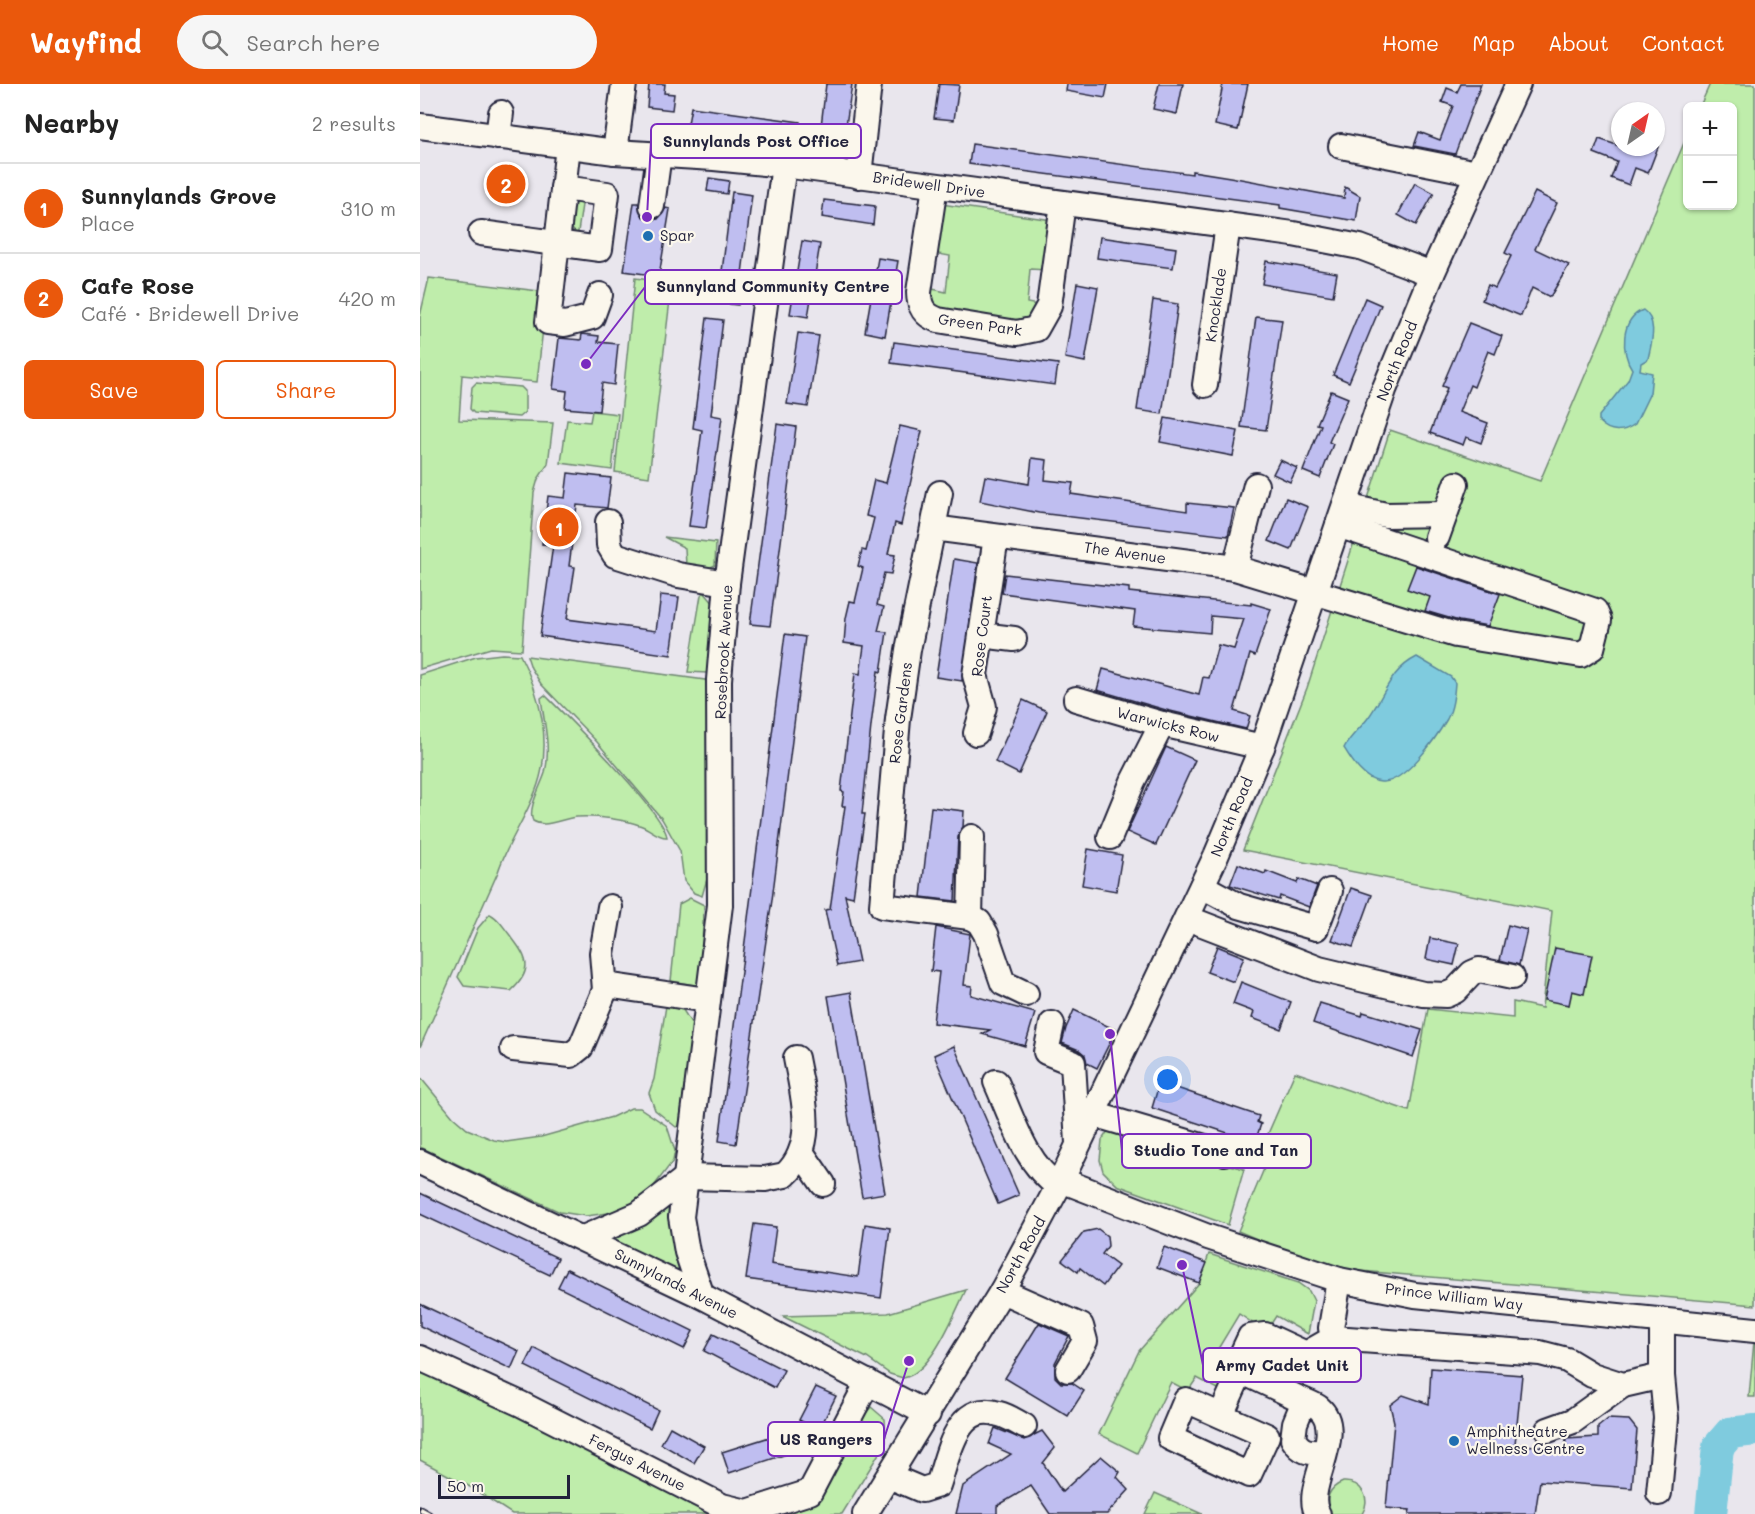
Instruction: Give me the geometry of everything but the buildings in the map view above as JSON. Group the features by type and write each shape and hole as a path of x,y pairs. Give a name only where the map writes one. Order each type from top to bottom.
{"street":[{"path":"615,152 624,84"},
{"path":"859,176 869,84"},
{"name":"North Road","path":"865,1514 1002,1291 1060,1183 1202,886 1262,747 1384,390 1432,274 1518,84"},
{"path":"498,137 501,113"},
{"name":"Bridewell Drive","path":"420,126 615,152 784,165 1228,225 1360,246 1432,274"},
{"path":"568,146 548,322 565,324 592,317 600,295"},
{"path":"1341,146 1477,173"},
{"path":"652,206 659,154"},
{"name":"Rosebrook Avenue","path":"702,1296 683,1235 682,1203 720,894 719,680 728,583 784,165"},
{"name":"Green Park","path":"935,186 919,292 920,307 927,315 938,320 1017,333 1036,328 1048,310 1063,203"},
{"path":"481,233 600,249 607,194 562,188"},
{"name":"Knocklade","path":"1204,384 1228,225"},
{"path":"1437,537 1456,484"},
{"path":"1235,568 1256,485"},
{"name":"Rose Gardens","path":"940,493 908,650 898,719 882,906 970,917"},
{"path":"1342,515 1445,514"},
{"name":"The Avenue","path":"933,528 1235,568 1456,635 1581,655 1592,648 1599,620 1595,611 1342,515"},
{"path":"608,522 609,545 615,555 678,575 728,583"},
{"name":"Rose Court","path":"976,733 984,707 975,675 996,537"},
{"path":"981,635 1014,639"},
{"name":"Warwicks Row","path":"1076,699 1162,724 1262,747"},
{"path":"1110,837 1133,781 1162,724"},
{"path":"972,837 970,917 980,922 1003,983 1026,994"},
{"path":"1202,886 1239,906 1316,928 1330,891"},
{"path":"513,1049 553,1055 576,1053 590,1029 606,985 602,953 610,907"},
{"path":"1187,918 1319,969 1422,994 1446,995 1455,991 1472,973 1479,970 1512,977"},
{"path":"606,985 707,999"},
{"path":"1052,1024 1046,1052 1073,1063 1078,1145"},
{"path":"583,1238 639,1214 687,1177 777,1178 792,1169 801,1152 806,1129 796,1058"},
{"path":"996,1082 1034,1163 1047,1179 1060,1183"},
{"path":"1094,1114 1225,1153"},
{"path":"801,1152 823,1184"},
{"name":"Sunnylands Avenue","path":"420,1162 702,1296 927,1414"},
{"name":"Prince William Way","path":"1060,1183 1208,1237 1339,1280 1415,1295 1755,1330"},
{"path":"1334,1338 1331,1328 1339,1280"},
{"path":"1002,1291 1081,1326 1085,1341 1068,1370"},
{"path":"1659,1493 1666,1418 1662,1376 1662,1322"},
{"path":"1318,1514 1315,1510 1316,1498 1323,1452 1329,1443 1329,1422 1319,1408 1235,1369 1250,1337 1265,1335 1306,1354 1334,1338 1540,1353 1567,1360 1592,1375 1623,1385"},
{"name":"Fergus Avenue","path":"420,1359 521,1404 722,1506 741,1512 810,1492 868,1382"},
{"path":"1221,1416 1241,1371"},
{"path":"1548,1430 1573,1421 1623,1385 1662,1376"},
{"path":"1304,1401 1295,1423 1293,1439 1299,1448 1307,1453 1323,1452"},
{"path":"889,1476 922,1490 938,1485 948,1450 958,1430 974,1415 987,1411 1000,1414 1024,1426"}],"green space":[{"path":"1710,84 1755,84 1755,1305 1326,1268 1238,1231 1266,1164 1256,1161 1295,1072 1409,1111 1428,1009 1513,1018 1513,1002 1542,1008 1552,911 1243,850 1307,688 1390,430 1540,481 1683,145 1683,210 1737,210 1737,102 1702,102"},
{"path":"583,198 576,233 570,227 573,199"},
{"path":"941,204 1052,220 1047,270 1030,269 1027,303 1038,305 1030,317 1021,322 932,307 928,288 946,292 950,256 933,253"},
{"path":"429,278 547,292 537,382 462,375 459,420 553,423 548,464 538,479 534,493 522,650 491,648 420,669 420,316"},
{"path":"635,278 672,283 649,477 615,472"},
{"path":"476,383 521,387 525,391 525,412 519,417 474,413 470,409 472,387"},
{"path":"592,411 618,414 612,470 561,463 567,420 590,422"},
{"path":"664,537 716,543 715,565 709,568 686,565 685,548"},
{"path":"704,592 714,604 707,673 688,672 701,595"},
{"path":"502,654 520,655 533,685 544,735 542,768 534,795 507,850 420,1047 420,675 476,657"},
{"path":"527,656 705,680 709,688 709,872 702,896 694,893 684,881 680,851 662,819 597,742 541,684"},
{"path":"545,695 633,787 662,824 667,837 645,827 610,818 577,817 543,824 533,821 533,804 547,764 541,698"},
{"path":"690,898 704,905 700,986 671,981 679,904"},
{"path":"490,914 498,920 515,942 526,963 523,976 511,991 464,986 458,977 478,928"},
{"path":"666,1006 683,1010 693,1026 679,1126 676,1127 655,1110 649,1093 654,1079"},
{"path":"420,1077 453,1117 467,1129 494,1140 506,1142 541,1137 612,1117 631,1108 640,1108 667,1126 675,1151 673,1161 648,1194 616,1212 586,1216 560,1212 420,1147"},
{"path":"1109,1129 1244,1169 1228,1225 1117,1185 1103,1171 1100,1160 1102,1140"},
{"path":"666,1207 674,1211 681,1266 676,1271 617,1242 615,1236"},
{"path":"1209,1254 1298,1283 1309,1291 1314,1301 1308,1334 1276,1316 1266,1332 1239,1314 1210,1362 1231,1375 1222,1391 1197,1378 1188,1391 1171,1382 1137,1453 1099,1434 1139,1351 1199,1283"},
{"path":"966,1290 933,1354 914,1374 903,1378 890,1374 867,1358 782,1316 888,1313"},
{"path":"1754,1341 1755,1397 1749,1397"},
{"path":"420,1364 720,1514 512,1514 472,1488 420,1460"},
{"path":"871,1407 885,1419 886,1442 842,1514 763,1514 789,1505"},
{"path":"1343,1482 1355,1484 1363,1492 1366,1502 1362,1514 1331,1514 1328,1504 1329,1495"},
{"path":"1155,1493 1202,1514 1145,1514"}],"water":[{"path":"1643,310 1651,320 1653,333 1648,359 1641,363 1640,370 1652,373 1650,393 1635,424 1626,429 1612,430 1599,422 1599,416 1628,380 1632,369 1626,354 1625,337 1630,321 1635,314"},
{"path":"1417,657 1451,677 1455,683 1451,710 1435,737 1410,768 1390,781 1375,781 1359,769 1344,748 1368,718 1394,676"}],"waterway":[{"path":"1711,1514 1718,1447 1730,1433 1755,1430"}],"railway":[{"path":"420,1509 429,1514"}],"place":[{"name":"Cafe Rose","path":"506,184"},
{"name":"Sunnylands Post Office","path":"647,217"},
{"name":"Spar","path":"648,236"},
{"name":"Sunnyland Community Centre","path":"586,364"},
{"name":"Sunnylands Grove","path":"559,527"},
{"name":"Studio Tone and Tan","path":"1110,1034"},
{"name":"Army Cadet Unit","path":"1182,1265"},
{"name":"US Rangers","path":"909,1361"},
{"name":"Amphitheatre Wellness Centre","path":"1454,1441"}]}
